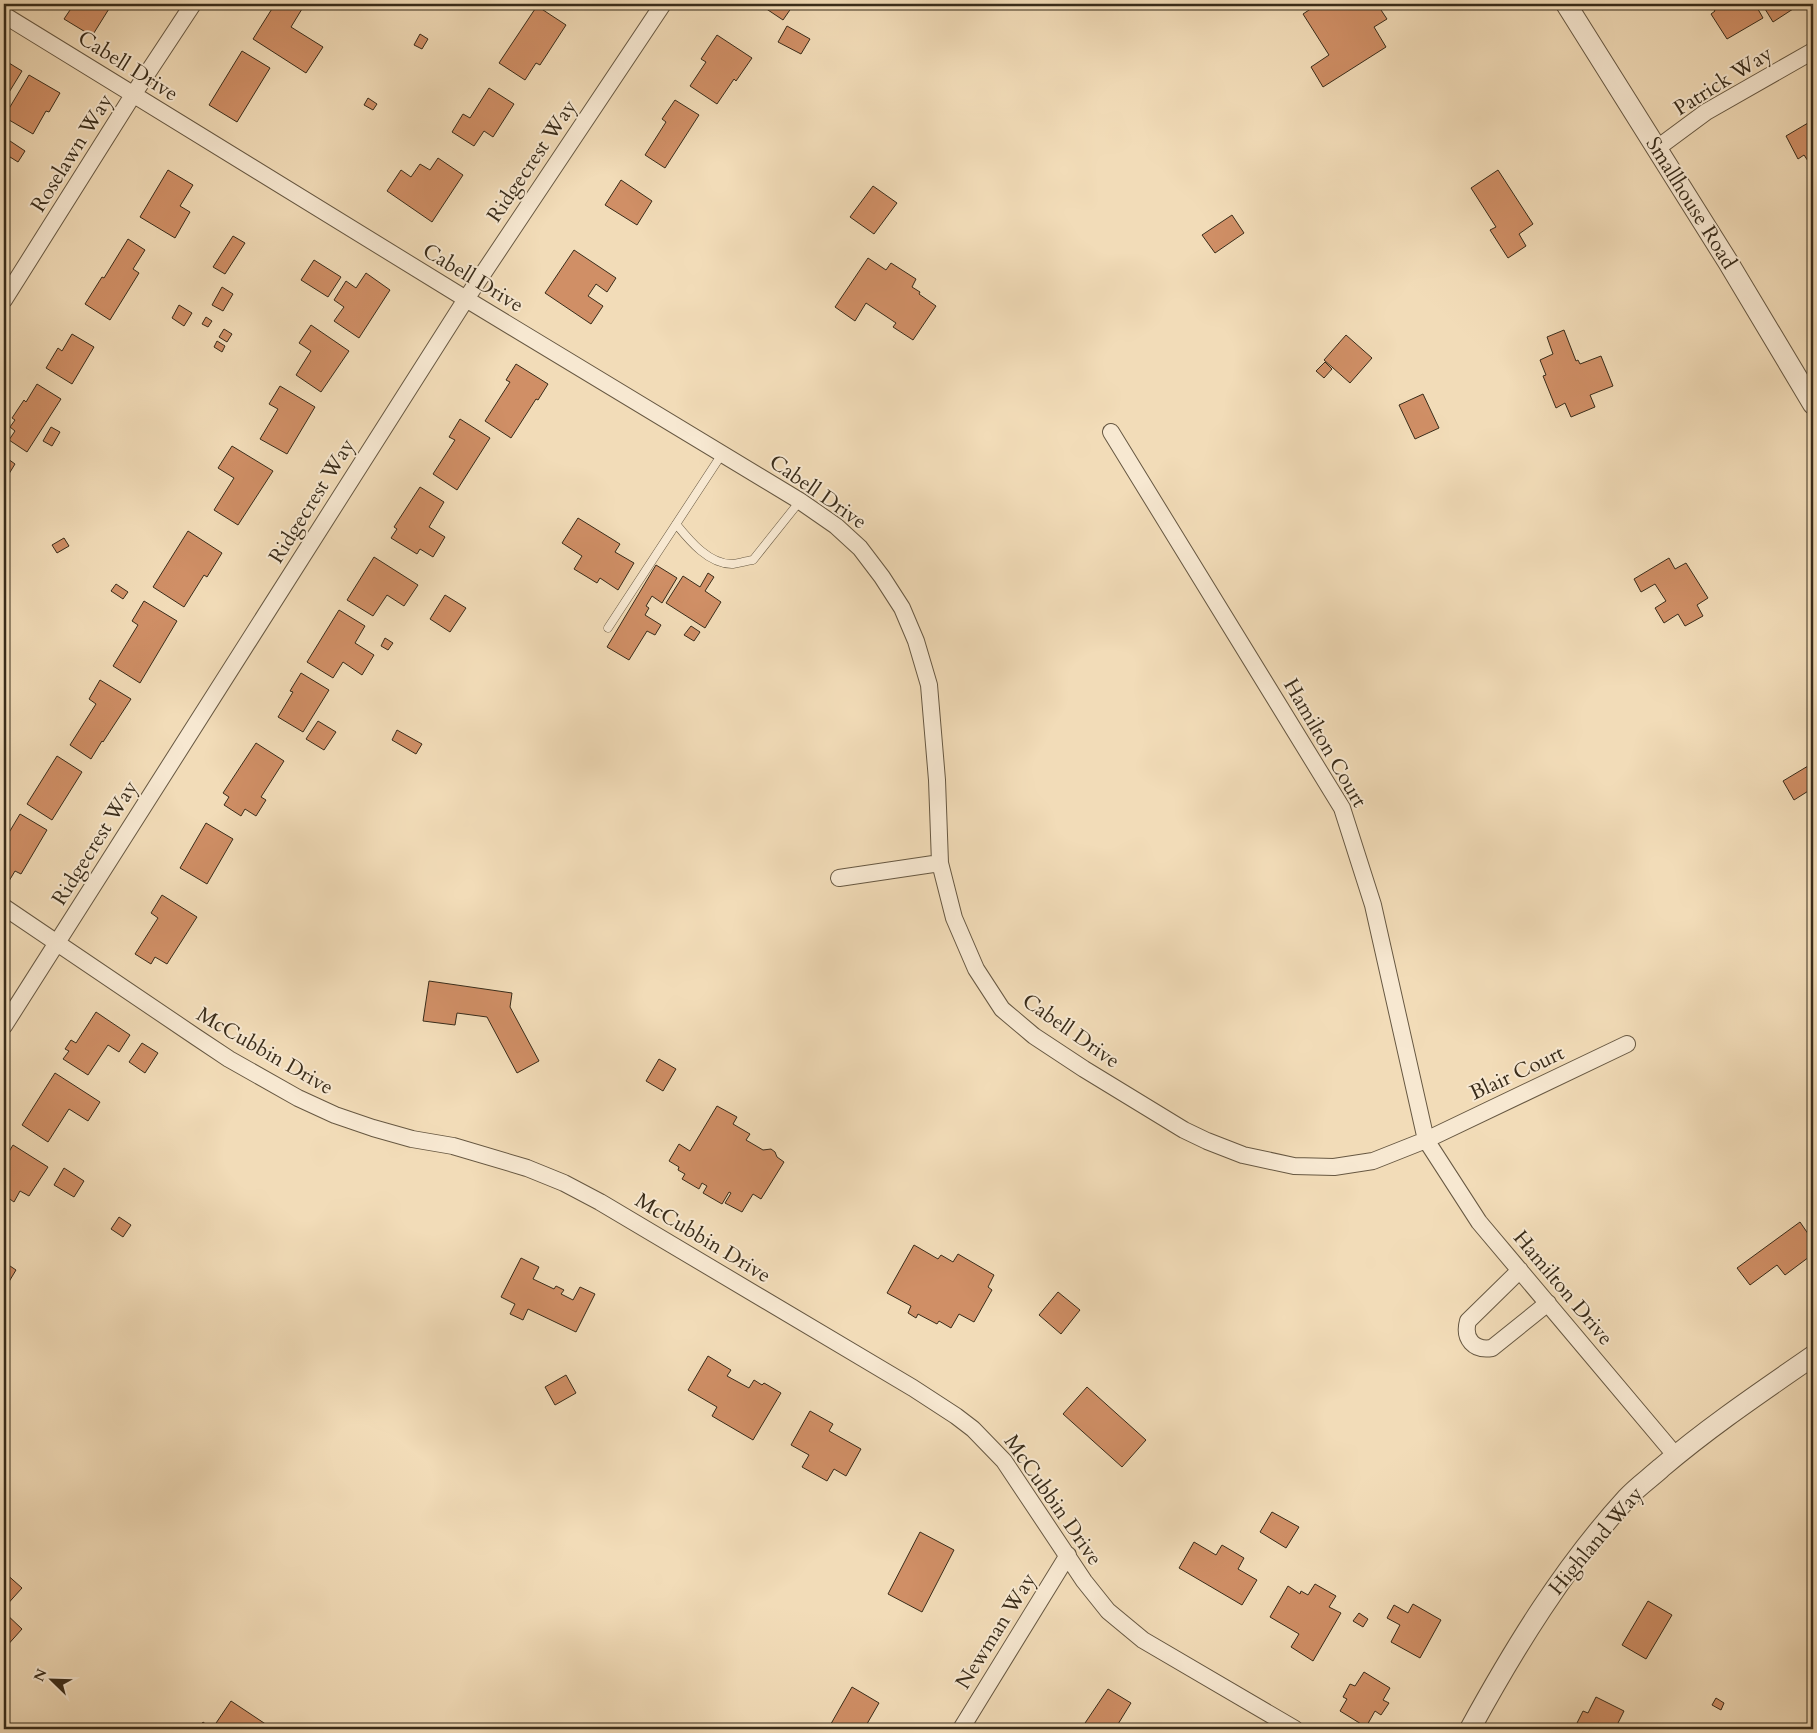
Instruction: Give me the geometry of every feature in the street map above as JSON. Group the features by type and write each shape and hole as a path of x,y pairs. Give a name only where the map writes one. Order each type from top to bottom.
{"street":[{"name":"Roselawn Way","path":"4,300 133,95 193,4"},
{"name":"Ridgecrest Way","path":"4,1026 466,299 663,4"},
{"name":"Smallhouse Road","path":"1566,4 1811,393"},
{"name":"Cabell Drive","path":"4,15 466,299 800,501 836,526 860,548 902,608 916,640 929,685 937,780 940,863 954,918 976,969 1002,1009 1034,1036 1184,1130 1243,1155 1294,1166 1334,1167 1373,1161 1426,1140"},
{"name":"Patrick Way","path":"1656,149 1706,112 1813,51"},
{"name":"Hamilton Court","path":"1111,432 1342,808 1374,905 1426,1140"},
{"path":"839,878 940,863"},
{"name":"McCubbin Drive","path":"4,908 229,1059 298,1098 335,1115 373,1128 412,1139 453,1146 489,1156 527,1168 564,1183 600,1202 956,1416 987,1443 1015,1476 1084,1581 1108,1611 1143,1640 1295,1729"},
{"name":"Blair Court","path":"1426,1140 1627,1044"},
{"name":"Hamilton Drive","path":"1426,1140 1479,1222 1676,1456"},
{"path":"1520,1270 1468,1322 1466,1334 1472,1344 1485,1350 1492,1348 1548,1303"},
{"name":"Highland Way","path":"1470,1729 1492,1688 1542,1608 1580,1555 1628,1497 1676,1456 1737,1409 1813,1356"},
{"name":"Newman Way","path":"961,1729 1068,1555"}],"lane":[{"path":"608,628 722,454"},
{"path":"676,524 692,544 715,560 731,564 753,560 800,501"}],"building":[{"path":"74,4 112,4 92,36 64,19"},
{"path":"275,4 305,4 291,27 323,47 306,73 253,39"},
{"path":"759,4 794,4 783,20"},
{"path":"1318,4 1377,4 1387,19 1374,27 1386,47 1323,87 1311,67 1329,55 1303,14"},
{"path":"1711,4 1755,4 1763,18 1727,39 1711,14 1715,11"},
{"path":"1762,4 1790,4 1793,9 1773,22"},
{"path":"537,6 566,25 540,65 536,63 525,80 499,63"},
{"path":"787,26 810,39 801,54 778,42"},
{"path":"420,34 428,39 422,49 414,45"},
{"path":"717,35 752,58 736,81 734,79 717,104 690,86 706,62 701,59"},
{"path":"242,51 270,68 237,122 209,105"},
{"path":"9,63 22,71 8,94 4,91 4,71"},
{"path":"29,75 60,93 49,112 46,111 33,134 4,117"},
{"path":"489,88 514,104 493,137 484,131 474,146 452,132 463,114 470,118"},
{"path":"368,98 377,104 373,110 364,105"},
{"path":"675,100 699,115 665,168 645,155 666,122 662,119"},
{"path":"1813,120 1812,167 1804,155 1798,159 1786,136"},
{"path":"4,137 25,151 18,162 10,157 4,167"},
{"path":"438,158 463,175 432,222 387,191 401,170 411,177 420,164 430,170"},
{"path":"168,170 193,185 180,206 190,212 175,238 140,217"},
{"path":"1498,170 1533,224 1519,234 1526,246 1508,258 1490,230 1496,227 1471,188"},
{"path":"621,180 652,201 637,225 605,205"},
{"path":"873,186 897,203 874,234 850,217"},
{"path":"1232,215 1244,233 1215,253 1202,235"},
{"path":"233,236 245,243 225,274 213,267"},
{"path":"128,239 145,250 133,269 139,273 110,320 85,304 102,277 104,278"},
{"path":"574,250 616,278 607,292 596,284 588,296 603,306 591,324 545,293"},
{"path":"868,258 886,270 891,263 916,279 912,287 936,306 913,340 893,327 896,323 866,303 855,321 835,307"},
{"path":"314,260 341,277 328,297 301,280"},
{"path":"366,273 390,290 359,338 334,321 344,307 334,300 346,281 356,288"},
{"path":"222,287 233,294 223,311 212,305"},
{"path":"179,305 192,313 184,326 172,318"},
{"path":"206,317 212,321 208,327 202,324"},
{"path":"311,325 349,351 321,392 296,375 311,351 299,343"},
{"path":"224,329 232,334 227,342 219,337"},
{"path":"1564,330 1576,361 1578,360 1580,364 1601,356 1613,386 1590,395 1595,407 1571,417 1565,403 1556,408 1543,376 1546,375 1540,360 1553,354 1547,337"},
{"path":"72,334 94,347 72,384 46,368 58,348 62,351"},
{"path":"1346,335 1372,358 1350,383 1324,360"},
{"path":"217,341 225,346 222,352 214,347"},
{"path":"1325,362 1332,369 1324,378 1316,371"},
{"path":"516,364 548,384 511,438 485,421 510,382 506,380"},
{"path":"37,384 61,399 27,452 9,440 15,431 10,427 15,420 12,418 24,400 26,402"},
{"path":"280,386 315,407 287,454 260,439 278,409 269,404"},
{"path":"1423,394 1439,428 1415,439 1399,405"},
{"path":"460,419 490,438 457,490 433,474 455,440 449,437"},
{"path":"51,427 60,432 52,446 43,441"},
{"path":"232,446 273,471 238,525 214,510 234,478 218,468"},
{"path":"4,456 15,464 4,482"},
{"path":"420,487 444,502 429,527 445,537 433,557 420,549 417,554 391,538 397,529 394,527"},
{"path":"578,518 620,544 615,552 634,563 618,590 600,578 597,583 574,569 582,556 562,543"},
{"path":"188,531 222,553 207,577 204,575 184,607 153,587"},
{"path":"64,538 69,546 57,553 52,545"},
{"path":"374,557 418,585 404,606 387,595 373,616 347,600"},
{"path":"1669,558 1675,569 1686,563 1708,598 1697,605 1703,616 1685,626 1678,614 1664,623 1655,608 1666,601 1655,584 1641,592 1634,579"},
{"path":"656,565 677,578 662,603 652,596 646,606 649,608 645,615 661,625 655,635 647,631 629,660 607,647"},
{"path":"708,573 714,577 705,591 721,602 705,628 666,603 683,576 700,587"},
{"path":"116,584 128,592 123,599 111,591"},
{"path":"445,595 466,608 450,632 430,619"},
{"path":"144,601 177,621 140,683 113,666 138,625 132,621"},
{"path":"339,610 365,626 355,643 374,655 362,675 343,662 333,678 307,662"},
{"path":"691,626 700,632 694,641 684,635"},
{"path":"385,638 393,643 388,650 381,646"},
{"path":"301,673 329,690 303,732 278,717 293,692 290,691"},
{"path":"100,680 131,699 91,759 70,745 96,704 89,699"},
{"path":"318,721 336,732 324,750 306,739"},
{"path":"397,730 422,744 416,754 392,740"},
{"path":"256,743 284,761 261,797 266,800 256,816 245,809 241,816 224,805 229,797 223,793"},
{"path":"57,756 82,772 52,820 27,804"},
{"path":"1813,763 1813,788 1794,800 1783,781"},
{"path":"20,814 47,830 21,874 15,871 9,881 4,878 4,841"},
{"path":"206,823 233,839 207,884 180,868"},
{"path":"162,895 197,917 167,964 155,957 151,964 135,954 158,918 151,913"},
{"path":"429,981 512,993 510,1007 539,1061 517,1073 487,1017 457,1013 455,1025 423,1021"},
{"path":"96,1012 130,1035 119,1052 108,1045 88,1075 63,1059 69,1051 65,1049 71,1040 76,1043"},
{"path":"142,1043 158,1053 145,1073 129,1062"},
{"path":"659,1059 676,1069 663,1091 646,1081"},
{"path":"55,1073 100,1102 88,1121 69,1109 48,1142 22,1125"},
{"path":"717,1106 737,1117 733,1124 750,1134 746,1140 763,1150 771,1149 784,1162 761,1199 753,1194 742,1212 725,1203 731,1193 729,1192 722,1204 703,1193 707,1186 702,1183 699,1189 682,1179 685,1174 678,1170 679,1167 669,1161 679,1144 690,1151"},
{"path":"13,1145 48,1167 29,1196 20,1191 14,1202 4,1195 4,1160"},
{"path":"64,1168 84,1181 74,1197 54,1185"},
{"path":"119,1217 131,1225 123,1237 111,1229"},
{"path":"1800,1222 1813,1241 1813,1254 1785,1275 1777,1265 1750,1285 1737,1268"},
{"path":"914,1245 938,1259 941,1255 953,1262 958,1254 994,1275 988,1287 992,1290 974,1322 959,1314 951,1328 939,1321 937,1324 918,1314 916,1318 908,1313 911,1306 887,1293"},
{"path":"521,1258 539,1267 533,1279 554,1289 556,1286 564,1290 561,1294 573,1300 580,1287 595,1294 576,1332 528,1309 523,1320 510,1314 515,1304 501,1297"},
{"path":"4,1262 16,1270 4,1290"},
{"path":"1058,1292 1080,1310 1061,1334 1039,1315"},
{"path":"708,1356 731,1370 727,1376 749,1388 754,1380 762,1385 764,1383 781,1393 753,1440 712,1416 717,1407 688,1390"},
{"path":"566,1375 576,1393 555,1405 545,1387"},
{"path":"1087,1387 1146,1440 1122,1467 1063,1414"},
{"path":"810,1411 833,1424 829,1431 861,1449 846,1476 834,1469 827,1481 802,1467 809,1455 791,1445"},
{"path":"1272,1512 1299,1527 1286,1548 1260,1532"},
{"path":"920,1532 954,1550 922,1612 888,1594"},
{"path":"1194,1542 1216,1555 1222,1545 1244,1558 1238,1569 1257,1580 1242,1605 1179,1568"},
{"path":"4,1572 22,1588 4,1608"},
{"path":"1315,1584 1336,1596 1329,1607 1341,1613 1313,1661 1291,1647 1299,1634 1270,1617 1288,1586 1300,1594 1301,1591 1308,1595"},
{"path":"1648,1601 1672,1615 1646,1659 1622,1645"},
{"path":"1413,1604 1441,1620 1420,1658 1391,1642 1400,1625 1387,1618 1394,1605 1408,1613"},
{"path":"4,1612 22,1629 5,1648 8,1651 4,1656"},
{"path":"1359,1613 1368,1619 1363,1627 1353,1621"},
{"path":"1364,1672 1390,1688 1383,1700 1389,1703 1381,1715 1375,1711 1366,1727 1340,1711 1347,1699 1343,1697 1350,1684 1355,1686"},
{"path":"852,1687 879,1703 864,1729 828,1729"},
{"path":"1108,1689 1131,1703 1115,1729 1081,1729"},
{"path":"1596,1697 1624,1711 1615,1729 1574,1729 1583,1711 1588,1713"},
{"path":"1716,1698 1724,1703 1721,1710 1712,1705"},
{"path":"231,1701 273,1729 212,1729"},
{"path":"203,1722 212,1729 198,1729"}]}
